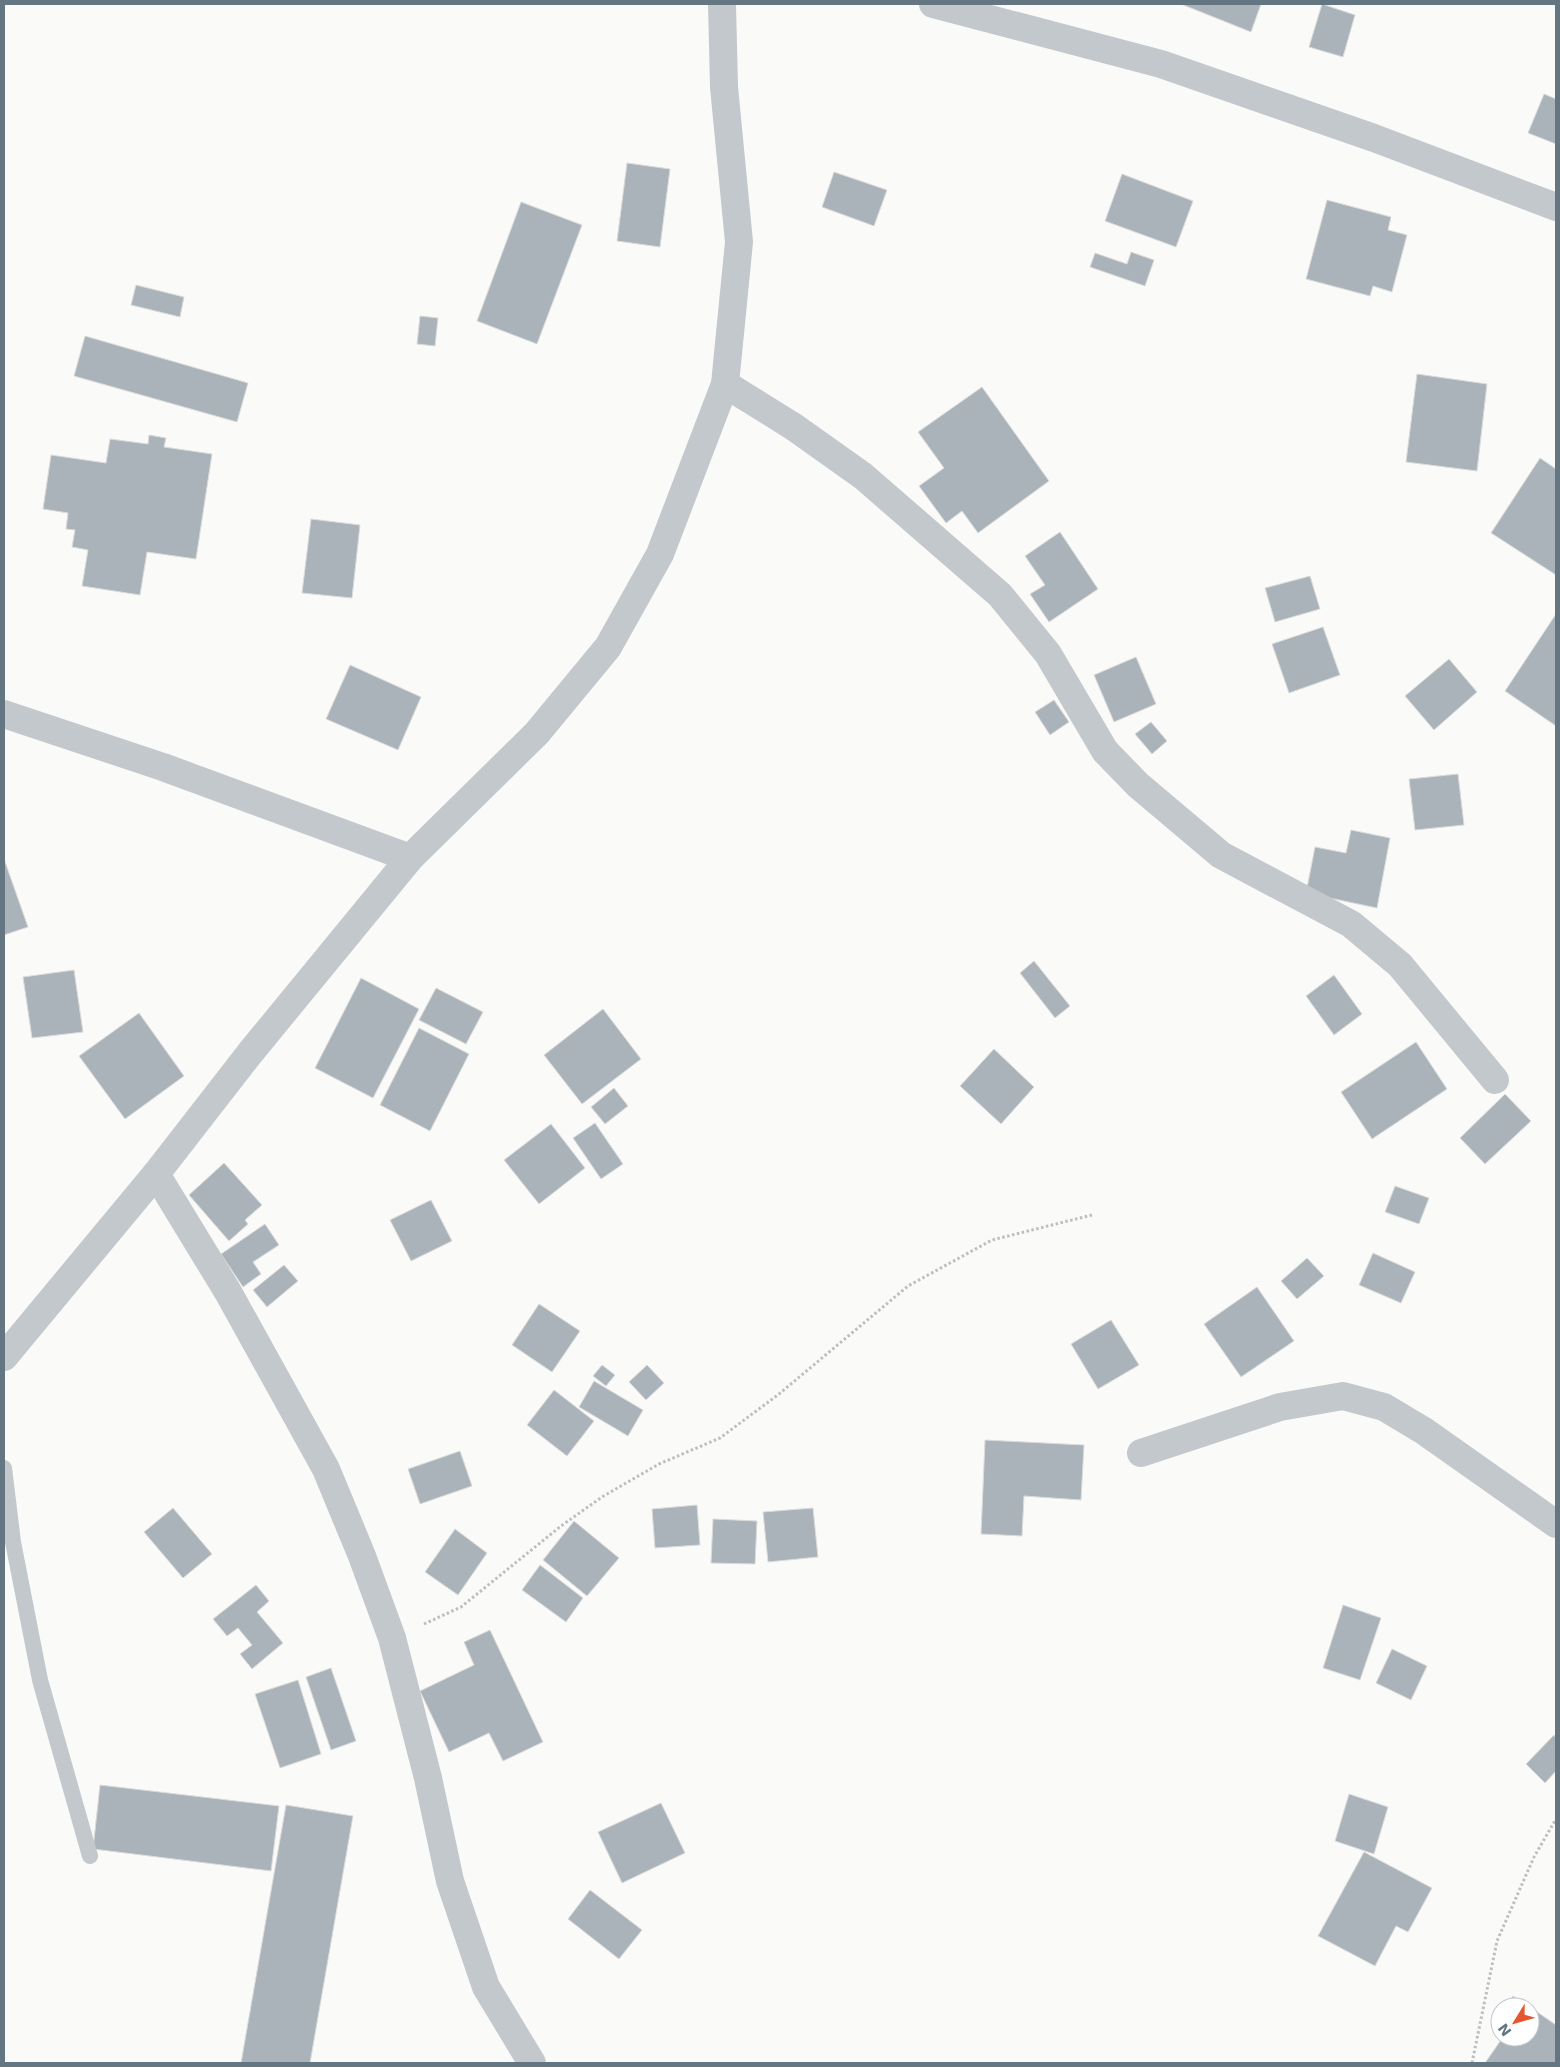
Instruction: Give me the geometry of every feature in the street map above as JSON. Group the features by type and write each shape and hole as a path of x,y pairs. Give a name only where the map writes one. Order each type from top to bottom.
{"street":[{"path":"4,1357 156,1174 250,1053 410,858 536,733 608,647 660,554 725,384 739,242 724,88 722,4"},
{"path":"933,4 1161,64 1374,138 1556,207"},
{"path":"725,384 794,427 862,476 1000,595 1048,654 1106,751 1138,785 1221,855 1351,924 1400,966 1495,1080"},
{"path":"4,714 164,766 410,858"},
{"path":"156,1174 228,1292 326,1469 362,1556 392,1638 428,1778 450,1881 486,1986 532,2063"},
{"path":"1141,1453 1280,1407 1343,1396 1384,1407 1424,1431 1556,1524"}],"lane":[{"path":"4,1468 14,1542 40,1680 90,1856"}],"path":[{"path":"392,1638 461,1607 561,1526 602,1497 659,1464 720,1438 779,1394 908,1286 992,1240 1092,1214"},
{"path":"1472,2063 1497,1941 1534,1857 1556,1819"}],"building":[{"path":"1181,4 1261,4 1251,32"},
{"path":"1322,4 1355,15 1343,57 1309,47"},
{"path":"1544,94 1556,99 1556,144 1528,133"},
{"path":"627,163 670,169 660,247 617,241"},
{"path":"834,172 887,190 874,226 822,207"},
{"path":"1122,174 1193,201 1176,247 1105,221"},
{"path":"1327,200 1391,217 1388,230 1407,235 1392,292 1373,286 1370,296 1306,279"},
{"path":"521,202 582,225 537,344 477,321"},
{"path":"1131,252 1154,260 1145,286 1090,267 1095,253 1127,264"},
{"path":"136,285 184,297 180,317 131,305"},
{"path":"420,316 438,318 435,346 417,344"},
{"path":"85,336 248,383 237,422 74,376"},
{"path":"1417,374 1487,384 1477,471 1406,462"},
{"path":"982,387 1049,481 978,533 962,511 946,523 919,486 944,468 918,432"},
{"path":"149,435 166,438 164,447 212,454 196,559 147,552 140,595 82,586 88,550 72,547 75,530 66,529 68,513 43,509 51,455 106,463 110,439 148,444"},
{"path":"1540,458 1556,469 1556,575 1491,533"},
{"path":"311,519 360,525 352,598 302,593"},
{"path":"1060,532 1098,589 1049,622 1030,594 1045,585 1025,556"},
{"path":"1310,576 1320,609 1275,622 1265,588"},
{"path":"1556,614 1556,726 1505,691"},
{"path":"1323,627 1340,675 1289,693 1272,644"},
{"path":"1136,657 1156,704 1114,722 1094,675"},
{"path":"1449,659 1477,692 1434,730 1405,696"},
{"path":"350,665 421,697 398,750 326,719"},
{"path":"1054,700 1069,722 1050,735 1035,712"},
{"path":"1151,722 1167,741 1152,754 1135,734"},
{"path":"1458,774 1464,825 1415,830 1409,779"},
{"path":"1351,830 1390,838 1377,908 1306,893 1315,847 1346,853"},
{"path":"4,859 28,927 4,935"},
{"path":"1034,961 1070,1006 1055,1018 1020,973"},
{"path":"74,970 83,1032 32,1038 23,977"},
{"path":"1334,975 1362,1014 1334,1035 1306,996"},
{"path":"361,978 419,1009 373,1098 315,1068"},
{"path":"436,988 483,1012 466,1044 419,1020"},
{"path":"603,1009 641,1059 582,1104 544,1055"},
{"path":"139,1013 184,1076 125,1119 79,1056"},
{"path":"419,1028 469,1054 430,1131 380,1105"},
{"path":"1416,1042 1447,1089 1372,1139 1341,1092"},
{"path":"994,1049 1034,1087 1001,1124 960,1086"},
{"path":"614,1088 628,1106 605,1124 591,1107"},
{"path":"1505,1094 1531,1121 1485,1164 1460,1138"},
{"path":"595,1123 623,1164 601,1179 573,1138"},
{"path":"551,1124 585,1168 539,1204 504,1160"},
{"path":"224,1163 262,1205 245,1220 248,1224 229,1241 189,1195"},
{"path":"1395,1186 1429,1198 1419,1224 1385,1212"},
{"path":"431,1200 452,1241 411,1261 390,1220"},
{"path":"265,1224 279,1245 253,1262 261,1274 243,1287 221,1254"},
{"path":"1373,1253 1415,1272 1401,1303 1359,1285"},
{"path":"1307,1258 1324,1276 1297,1299 1281,1281"},
{"path":"284,1265 298,1281 267,1307 253,1290"},
{"path":"1257,1287 1294,1341 1241,1377 1204,1324"},
{"path":"539,1304 580,1331 552,1372 512,1345"},
{"path":"1111,1320 1139,1365 1098,1389 1071,1344"},
{"path":"602,1365 615,1375 606,1386 593,1376"},
{"path":"647,1365 664,1383 646,1400 629,1382"},
{"path":"594,1381 643,1410 628,1436 579,1407"},
{"path":"554,1390 594,1421 567,1456 527,1425"},
{"path":"985,1440 1084,1445 1081,1500 1024,1496 1022,1536 981,1534"},
{"path":"460,1451 472,1486 420,1504 408,1469"},
{"path":"697,1505 700,1545 655,1548 652,1509"},
{"path":"173,1508 212,1554 183,1578 144,1532"},
{"path":"813,1508 818,1557 768,1562 763,1512"},
{"path":"713,1519 757,1521 755,1564 711,1563"},
{"path":"574,1521 619,1558 587,1596 543,1560"},
{"path":"455,1529 487,1553 458,1595 425,1572"},
{"path":"540,1565 583,1598 566,1622 522,1590"},
{"path":"256,1585 269,1601 257,1612 283,1643 252,1669 240,1654 252,1645 238,1628 227,1636 213,1619"},
{"path":"1343,1605 1381,1618 1360,1680 1323,1668"},
{"path":"490,1630 543,1742 503,1761 489,1733 449,1752 420,1691 474,1665 464,1642"},
{"path":"1392,1649 1427,1666 1411,1700 1376,1683"},
{"path":"331,1668 356,1741 331,1750 306,1677"},
{"path":"298,1680 321,1754 280,1768 255,1694"},
{"path":"1554,1735 1556,1738 1556,1771 1545,1783 1526,1764"},
{"path":"100,1785 279,1806 271,1871 93,1849"},
{"path":"1349,1794 1388,1807 1374,1854 1335,1841"},
{"path":"661,1803 685,1853 622,1883 598,1832"},
{"path":"286,1805 353,1816 310,2063 241,2063"},
{"path":"1364,1852 1432,1888 1408,1932 1396,1926 1375,1966 1318,1936"},
{"path":"590,1890 642,1930 619,1959 568,1919"},
{"path":"1540,2014 1556,2025 1556,2063 1485,2063 1496,2047 1540,2047"}]}
